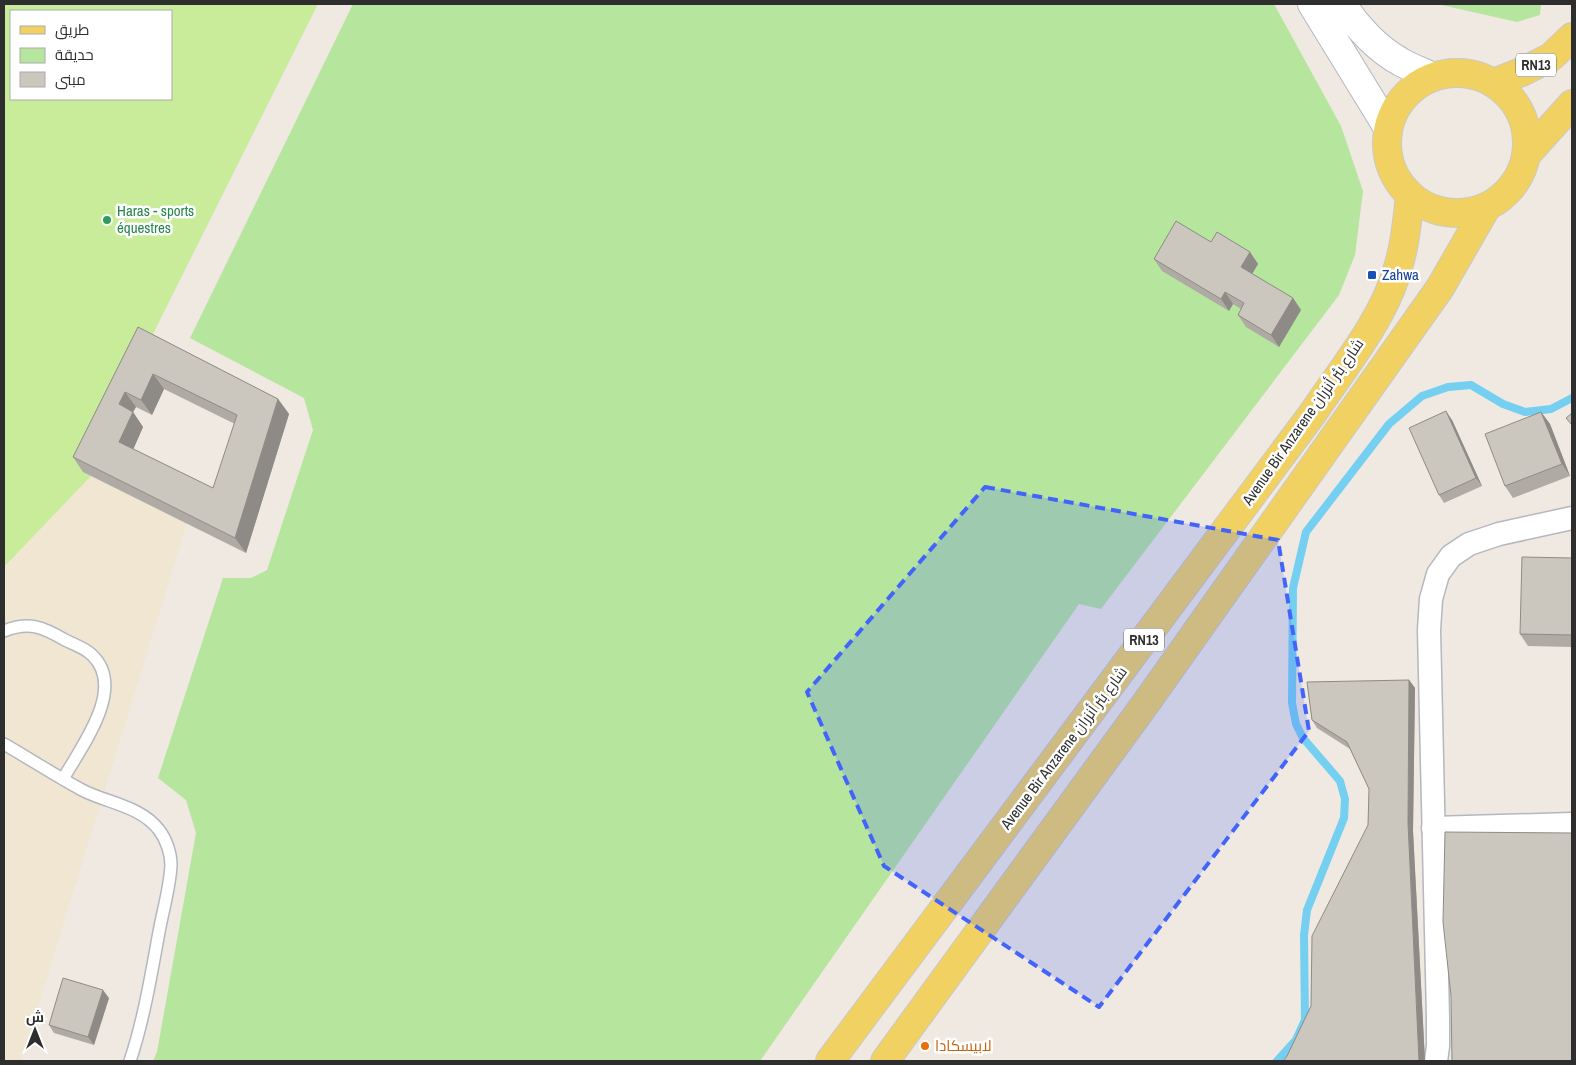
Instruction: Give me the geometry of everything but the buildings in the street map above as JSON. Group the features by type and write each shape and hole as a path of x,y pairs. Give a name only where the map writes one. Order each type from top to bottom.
{"main road":[{"path":"1312,4 1388,128"},
{"path":"1342,4 1350,16 1377,46 1400,62 1433,77"},
{"name":"RN13","path":"1494,83 1524,71 1550,57 1572,37"},
{"name":"RN13","path":"1454,73 1475,75 1494,83 1510,96 1521,113 1528,132 1528,153 1523,170 1514,186 1501,199 1486,208 1466,213 1446,213 1427,207 1410,196 1398,181 1390,164 1386,146 1388,128 1397,106 1413,88 1433,77 1454,73"},
{"name":"RN13","path":"1528,153 1572,104"},
{"name":"Avenue Bir Anzarene شارع بئر أنزران","path":"830,1061 1313,413 1376,320 1397,273 1406,236 1410,196"},
{"name":"RN13","path":"885,1061 1146,703 1440,288 1486,208"}],"street":[{"path":"1436,1061 1438,1046 1429,630 1431,599 1438,574 1451,556 1469,544 1499,534 1572,518"},
{"path":"1433,828 1572,824"}],"lane":[{"path":"4,631 26,626 44,628 91,654 101,667 105,680 100,712 62,779"},
{"path":"4,744 83,790 129,808 147,818 159,830 167,844 171,864 167,893 149,985 136,1044 130,1061"}],"highlighted area":[{"path":"985,487 1278,540 1309,731 1099,1007 884,866 807,692"}],"shaded area":[{"path":"91,476 187,523 21,1061 4,1061 4,567"}],"green space":[{"name":"Haras - sports équestres","path":"4,4 318,4 84,472 91,476 4,567"},
{"path":"353,4 1274,4 1341,126 1363,191 1355,255 1339,295 1101,609 1079,604 760,1061 153,1061 157,1052 196,833 186,800 158,778 223,578 251,578 267,570 313,430 304,398 190,338"},
{"path":"1437,4 1541,4 1540,15 1517,22"}],"waterway":[{"path":"1277,1061 1296,1040 1305,1020 1304,935 1307,910 1344,818 1345,799 1340,781 1303,738 1296,724 1292,703 1293,588 1306,532 1389,424 1422,396 1448,387 1471,385 1503,404 1525,412 1551,409 1572,398"}],"place":[{"name":"Haras - sports équestres","path":"107,220"},
{"name":"Zahwa","path":"1372,275"},
{"name":"لابيسكادا","path":"925,1046"}]}
